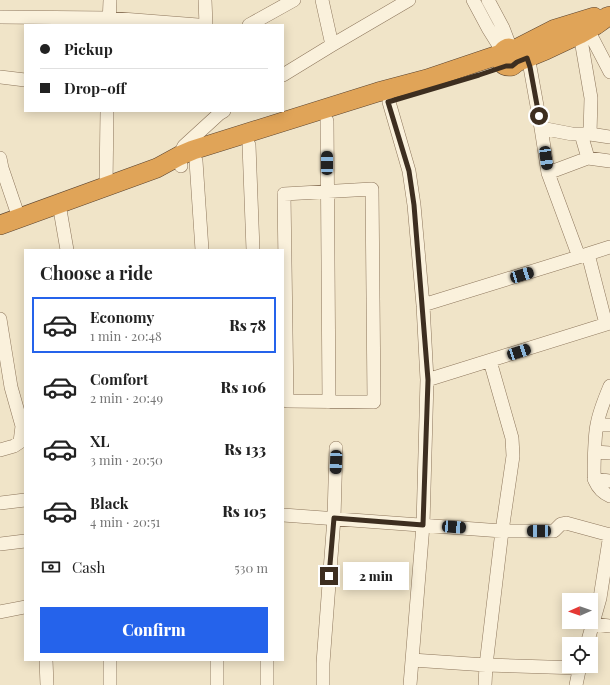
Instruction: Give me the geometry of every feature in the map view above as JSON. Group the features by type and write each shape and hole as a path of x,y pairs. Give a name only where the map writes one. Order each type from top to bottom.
{"highway":[{"path":"0,225 157,168 249,145 327,120 479,75 555,29 593,17 609,17"},
{"path":"186,161 193,150 378,92 511,56 584,32 609,17"}],"street":[{"path":"109,22 110,0"},
{"path":"205,0 206,24"},
{"path":"251,24 294,0"},
{"path":"322,0 332,45"},
{"path":"284,74 409,0"},
{"path":"428,380 608,323 583,256 548,173 530,67 511,56 488,28 473,0"},
{"path":"488,0 503,28 511,56"},
{"path":"0,17 168,24"},
{"path":"584,32 610,72"},
{"path":"584,32 591,98 586,134 588,158"},
{"path":"0,77 24,80"},
{"path":"388,102 409,171 414,205 428,380 423,525 410,685"},
{"path":"106,187 107,112"},
{"path":"202,249 184,146 220,112"},
{"path":"327,120 329,402"},
{"path":"541,128 572,134 610,137"},
{"path":"249,145 253,249"},
{"path":"548,173 588,158 610,161"},
{"path":"1,165 19,218"},
{"path":"372,190 374,402 287,401 284,194 327,192 372,190"},
{"path":"59,204 67,249"},
{"path":"422,305 610,247"},
{"path":"0,450 14,446 20,442 22,426 6,388 1,326"},
{"path":"485,685 486,665 502,531 513,456 512,438 490,361"},
{"path":"610,386 597,425 594,479 601,491 610,496"},
{"path":"597,425 610,425"},
{"path":"323,685 323,663 334,518 336,448"},
{"path":"595,452 610,453"},
{"path":"594,479 610,481"},
{"path":"0,503 24,500"},
{"path":"284,515 502,531 554,531 561,524 566,522 610,535 605,599 598,614"},
{"path":"0,544 24,541"},
{"path":"0,612 24,607"},
{"path":"598,625 610,626"},
{"path":"412,660 486,665 562,667"},
{"path":"46,661 47,685"},
{"path":"110,661 110,685"},
{"path":"217,661 217,685"},
{"path":"267,661 267,685"},
{"path":"576,685 579,673"}],"route":[{"path":"329,576 334,518 423,525 428,380 414,205 409,171 388,102 506,66 512,66 527,58 539,116"}]}
